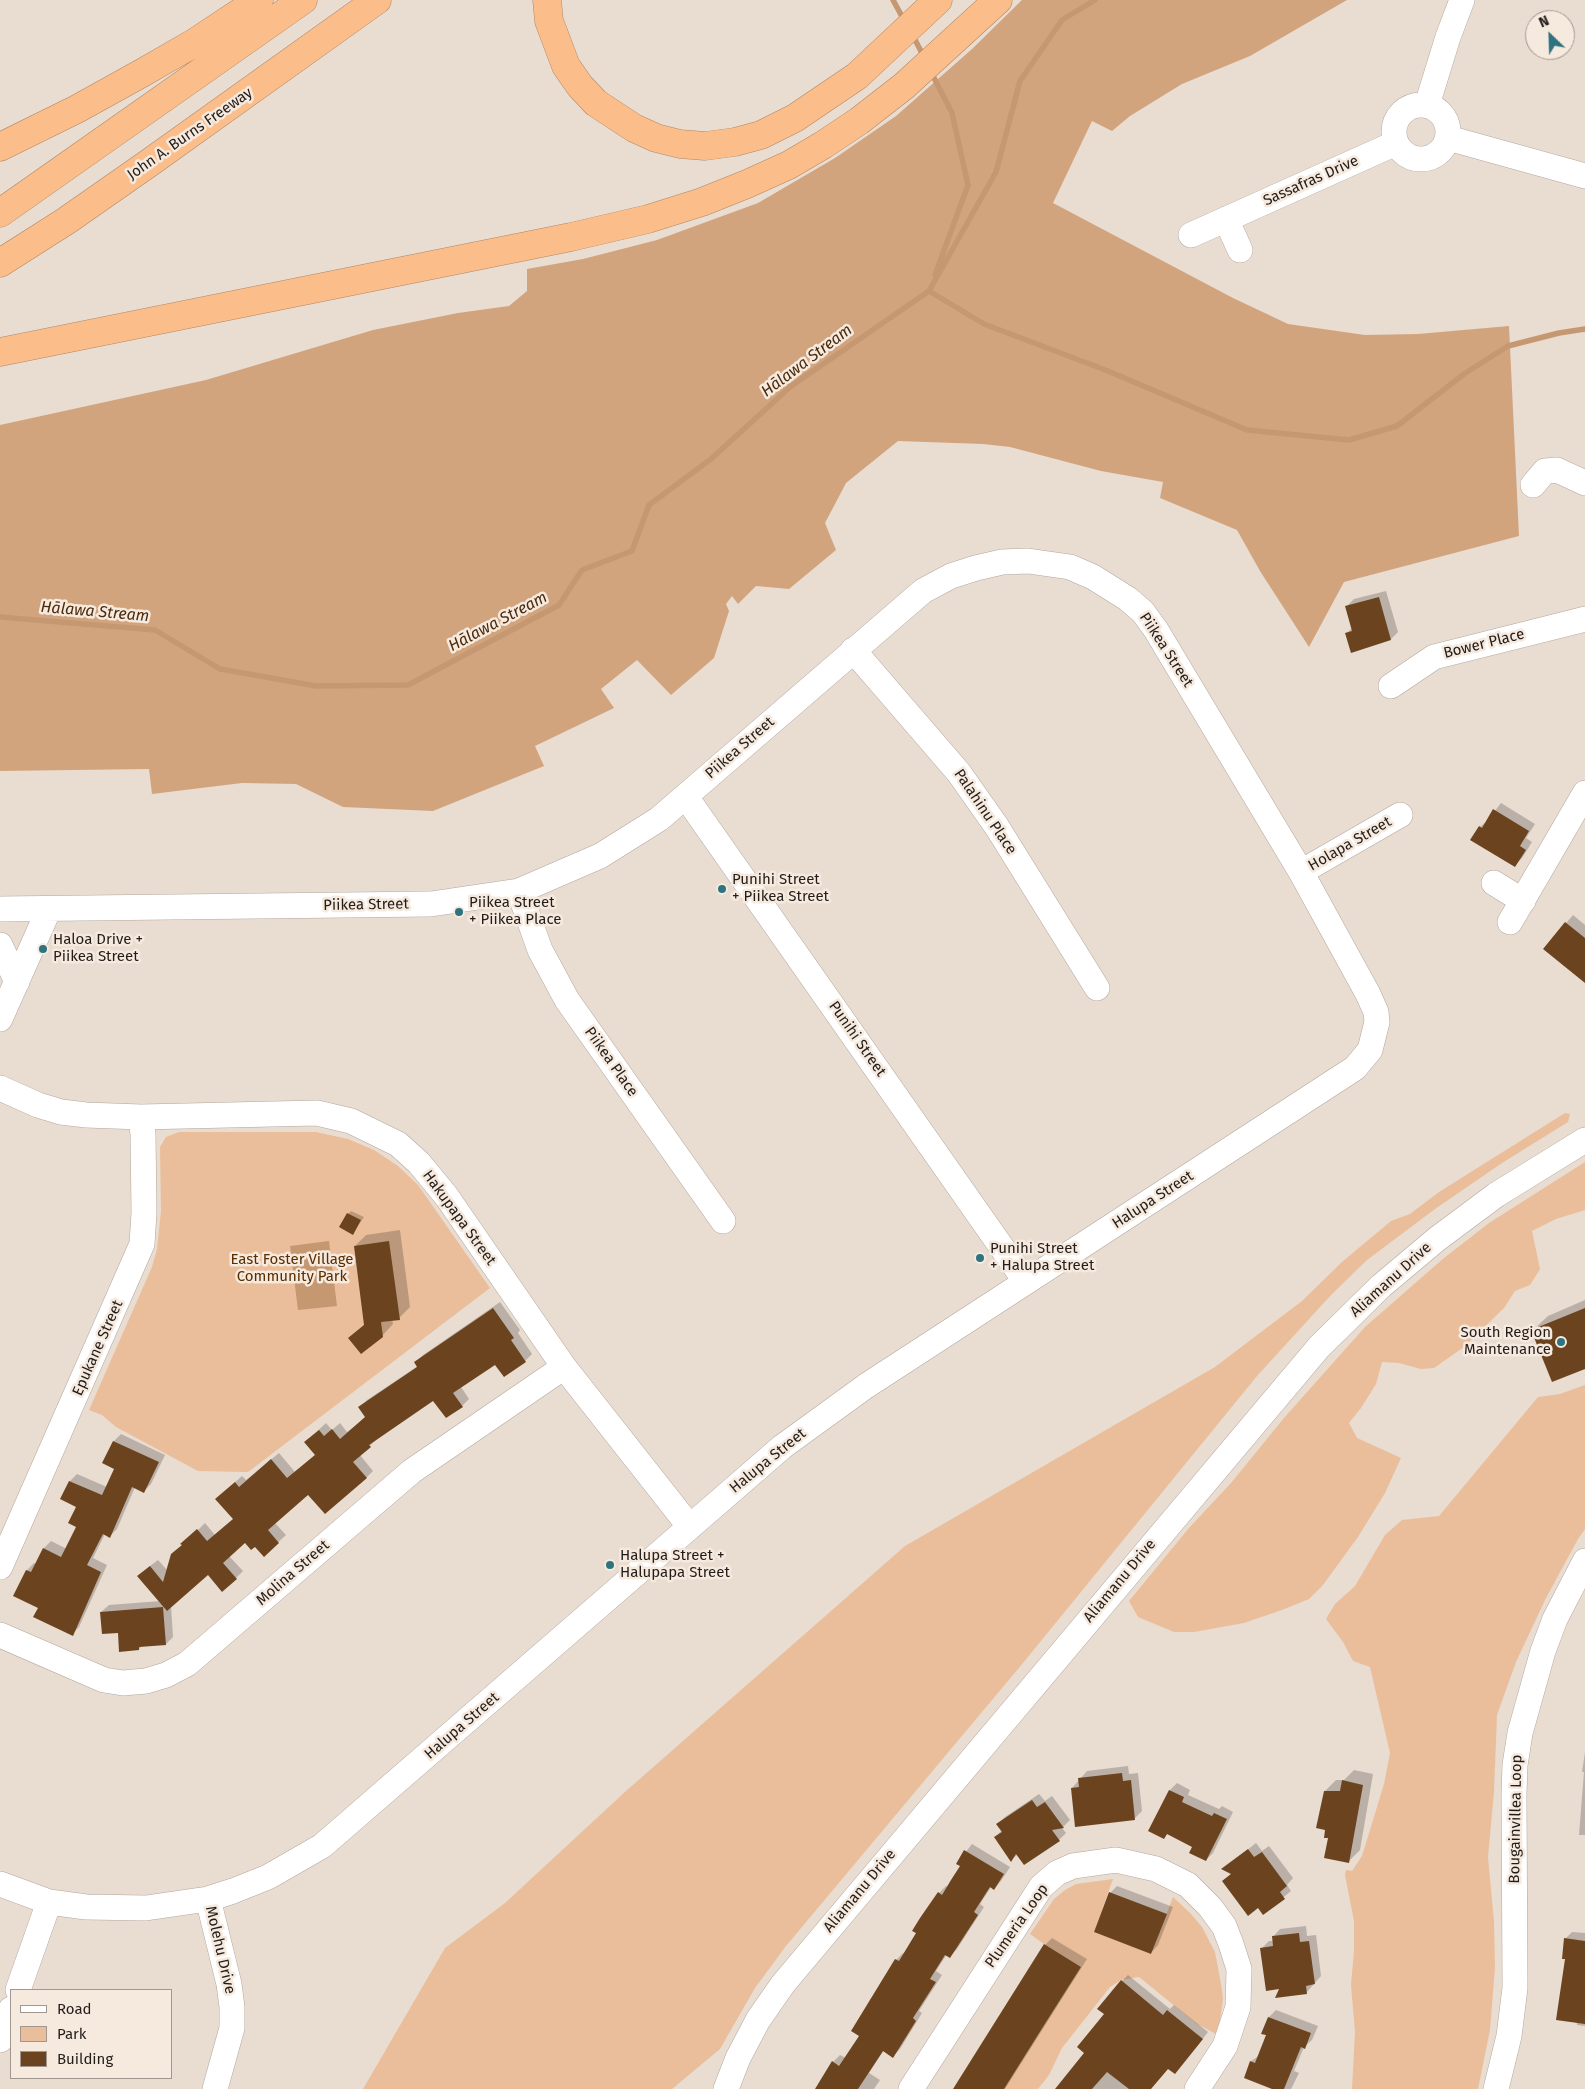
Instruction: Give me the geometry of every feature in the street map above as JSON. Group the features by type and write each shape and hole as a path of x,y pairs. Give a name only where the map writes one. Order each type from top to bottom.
{"highway":[{"path":"0,147 77,110 194,43 259,0"},
{"path":"0,213 303,0"},
{"name":"John A. Burns Freeway","path":"0,263 142,169 377,0"},
{"path":"547,0 549,21 556,44 566,66 580,86 596,103 634,128 680,144 705,146 735,142 761,134 794,118 826,98 857,76 938,0"},
{"path":"0,352 427,267 648,218 702,202 789,165 845,131 904,86 998,0"}],"street":[{"path":"1427,105 1448,37 1462,0"},
{"path":"1427,105 1442,114 1446,121 1448,138 1439,152 1423,159 1407,156 1396,143 1394,134 1397,118 1410,107 1427,105"},
{"path":"1448,138 1585,176"},
{"name":"Sassafras Drive","path":"1191,235 1396,143"},
{"path":"1226,219 1240,250"},
{"path":"1533,485 1545,471 1557,470 1585,483"},
{"name":"Piikea Street","path":"0,909 431,904 519,891 600,856 632,837 686,797 705,778 923,591 951,576 976,568 1002,562 1028,561 1070,567 1093,577 1128,599 1143,612 1156,630 1301,872"},
{"name":"Bower Place","path":"1391,686 1434,657 1585,619"},
{"name":"Palahinu Place","path":"853,650 960,773 997,827 1097,988"},
{"path":"1510,922 1585,793"},
{"name":"Punihi Street","path":"686,797 1026,1282"},
{"name":"Holapa Street","path":"1301,872 1400,815"},
{"name":"Halupa Street","path":"0,1884 49,1902 86,1907 146,1908 208,1899 268,1877 322,1846 782,1447 858,1392 1355,1068 1365,1059 1370,1050 1376,1032 1376,1012 1301,872"},
{"path":"1494,882 1523,901"},
{"name":"Piikea Place","path":"519,891 540,950 567,1000 723,1221"},
{"path":"0,1019 50,909"},
{"path":"0,945 17,982"},
{"name":"Hakupapa Street","path":"0,1088 38,1105 61,1112 141,1117 317,1113 352,1122 398,1144 419,1163 447,1197 564,1367 690,1527"},
{"name":"Epukane Street","path":"0,1567 142,1244 144,1213 141,1117"},
{"name":"Aliamanu Drive","path":"726,2089 738,2058 758,2020 783,1984 1319,1347 1381,1286 1457,1224 1496,1195 1585,1140"},
{"name":"Molina Street","path":"0,1635 104,1680 123,1683 146,1681 166,1675 187,1664 412,1471 564,1367"},
{"name":"Bougainvillea Loop","path":"1496,2089 1509,2036 1515,1988 1514,1794 1515,1766 1520,1733 1543,1650 1555,1619 1585,1561"},
{"name":"Plumeria Loop","path":"911,2089 1041,1887 1057,1873 1073,1866 1116,1860 1156,1869 1188,1885 1210,1907 1224,1926 1231,1944 1239,1969 1238,2007 1225,2046 1197,2089"},
{"name":"Molehu Drive","path":"208,1899 230,1984 232,2007 232,2028 215,2089"},
{"path":"18,1989 49,1902"},
{"path":"0,2040 10,2012"}],"green space":[{"path":"1565,1113 1570,1114 1568,1122 1502,1163 1435,1209 1367,1260 1331,1295 1257,1376 1023,1663 786,1946 755,1988 720,2049 672,2089 363,2089 445,1948 505,1903 626,1791 905,1546 1215,1367 1302,1301 1342,1262 1391,1221 1410,1214 1439,1192"},
{"name":"East Foster Village Community Park","path":"179,1132 316,1132 348,1139 374,1150 398,1166 418,1185 490,1288 248,1472 198,1471 116,1427 102,1415 89,1410 152,1267 157,1249 161,1211 160,1147 166,1137"},
{"path":"1585,1162 1585,1210 1556,1219 1532,1231 1540,1269 1530,1285 1515,1291 1504,1308 1464,1347 1434,1368 1421,1369 1399,1363 1382,1362 1376,1384 1349,1423 1357,1438 1401,1458 1385,1493 1358,1537 1323,1585 1309,1599 1282,1610 1244,1623 1194,1632 1174,1632 1138,1617 1129,1601 1189,1528 1231,1483 1284,1418 1365,1327 1444,1258 1489,1223"},
{"path":"1585,1385 1585,1529 1545,1600 1516,1662 1497,1715 1494,1792 1488,1857 1494,1922 1495,1967 1490,2030 1478,2089 1352,2089 1355,2032 1351,1985 1354,1921 1345,1875 1346,1870 1352,1871 1362,1856 1384,1784 1390,1753 1370,1667 1353,1661 1343,1642 1326,1619 1335,1604 1355,1586 1385,1535 1402,1520 1439,1516 1538,1397 1560,1394"},
{"path":"1113,1879 1094,1932 1151,1954 1173,1897 1202,1927 1215,1952 1221,1984 1223,1998 1218,2035 1197,2024 1139,1977 1121,1980 1110,1987 1062,2048 1049,2075 1038,2089 1004,2089 1081,1967 1030,1934 1054,1899 1065,1890 1076,1884"}],"shaded area":[{"path":"1022,0 1347,0 1250,56 1182,84 1130,116 1112,131 1092,121 1053,203 1233,298 1288,324 1365,335 1418,334 1509,326 1519,536 1344,582 1309,647 1260,571 1237,530 1160,498 1163,482 1101,471 1010,447 983,444 898,441 846,483 825,523 836,550 789,589 756,586 738,604 732,596 726,604 729,611 714,658 671,695 637,660 601,689 614,708 535,746 544,766 433,811 343,807 296,784 242,783 152,794 149,769 0,771 0,425 206,380 373,330 458,313 509,306 527,291 527,269 583,259 657,240 758,203 835,158 896,116 972,49"},
{"path":"329,1241 337,1306 298,1310 290,1246"}],"building":[{"path":"1379,597 1391,640 1351,653 1345,633 1352,631 1345,606"},
{"path":"1493,809 1529,831 1520,846 1526,850 1515,867 1470,840 1479,826 1482,828"},
{"path":"1565,922 1585,938 1585,983 1543,949"},
{"path":"347,1213 361,1220 353,1235 339,1227"},
{"path":"389,1241 400,1320 381,1322 383,1337 361,1354 348,1338 364,1325 354,1246"},
{"path":"493,1308 514,1338 511,1340 526,1362 504,1377 495,1365 453,1393 463,1407 446,1418 433,1401 369,1445 371,1447 353,1462 367,1478 325,1514 308,1495 268,1530 279,1543 264,1557 255,1547 251,1550 245,1543 223,1563 237,1579 222,1592 208,1575 167,1611 137,1576 150,1566 163,1582 171,1554 182,1545 180,1544 197,1529 207,1541 233,1519 215,1499 235,1482 239,1487 271,1459 287,1478 315,1455 304,1442 319,1430 324,1436 332,1429 340,1439 365,1417 358,1407 417,1367 414,1362"},
{"name":"South Region Maintenance","path":"1585,1308 1585,1369 1552,1382 1531,1330"},
{"path":"113,1441 159,1462 144,1493 132,1487 110,1538 103,1534 87,1565 101,1572 73,1636 33,1617 38,1608 13,1596 26,1570 31,1572 43,1548 61,1557 76,1527 68,1523 76,1507 60,1499 69,1481 102,1495 114,1469 102,1463"},
{"path":"163,1607 166,1645 139,1647 139,1650 119,1652 118,1633 102,1634 100,1612"},
{"path":"1122,1773 1123,1781 1131,1780 1135,1820 1075,1827 1071,1788 1079,1787 1078,1778"},
{"path":"1342,1780 1363,1785 1349,1863 1324,1858 1328,1838 1324,1838 1325,1830 1316,1828 1324,1791 1340,1791"},
{"path":"1169,1790 1184,1797 1182,1802 1212,1816 1214,1813 1227,1819 1206,1861 1189,1853 1192,1847 1167,1834 1164,1839 1148,1831"},
{"path":"1032,1800 1037,1807 1045,1802 1064,1828 1052,1830 1060,1841 1024,1865 1016,1854 1011,1862 994,1837 1002,1832 996,1824"},
{"path":"1248,1849 1254,1857 1262,1852 1287,1886 1280,1892 1285,1899 1263,1915 1258,1908 1248,1916 1222,1881 1231,1874 1221,1869"},
{"path":"964,1850 1004,1874 994,1890 990,1887 974,1912 978,1915 950,1958 945,1955 930,1979 936,1982 913,2018 916,2021 893,2058 883,2051 858,2089 815,2089 832,2061 839,2066 859,2036 851,2031 895,1959 899,1961 916,1933 912,1931 920,1918 938,1892 942,1895 960,1866 956,1864"},
{"path":"1109,1892 1167,1914 1151,1954 1094,1932"},
{"path":"1299,1933 1300,1942 1309,1941 1315,1984 1306,1986 1307,1994 1275,1998 1279,1989 1266,1991 1260,1948 1273,1946 1272,1936"},
{"path":"1564,1938 1585,1941 1585,2024 1556,2020 1565,1959 1562,1959"},
{"path":"1044,1944 1081,1967 1004,2089 953,2089"},
{"path":"1121,1980 1163,2015 1167,2010 1203,2039 1175,2074 1168,2069 1151,2089 1129,2089 1107,2072 1092,2089 1055,2089 1084,2053 1077,2047 1104,2014 1097,2009"},
{"path":"1268,2017 1311,2033 1305,2049 1301,2047 1284,2089 1272,2089 1244,2078 1250,2061 1255,2063 1266,2035 1261,2034"}],"waterway":[{"path":"893,0 905,22"},
{"name":"Hālawa Stream","path":"0,617 155,630 220,669 316,686 408,685 559,605 582,570 632,551 649,505 711,459 790,387 929,291 996,172 1020,81 1062,20 1095,0"},
{"path":"912,34 924,57"},
{"path":"931,72 952,113 968,185 935,275"},
{"path":"929,291 984,324 1108,371 1247,430 1349,440 1397,426 1464,374 1508,346 1559,333 1585,329"}],"place":[{"name":"Punihi Street + Piikea Street","path":"722,889"},
{"name":"Piikea Street + Piikea Place","path":"459,912"},
{"name":"Haloa Drive + Piikea Street","path":"43,949"},
{"name":"Punihi Street + Halupa Street","path":"980,1258"},
{"name":"South Region Maintenance","path":"1561,1342"},
{"name":"Halupa Street + Halupapa Street","path":"610,1565"}]}
